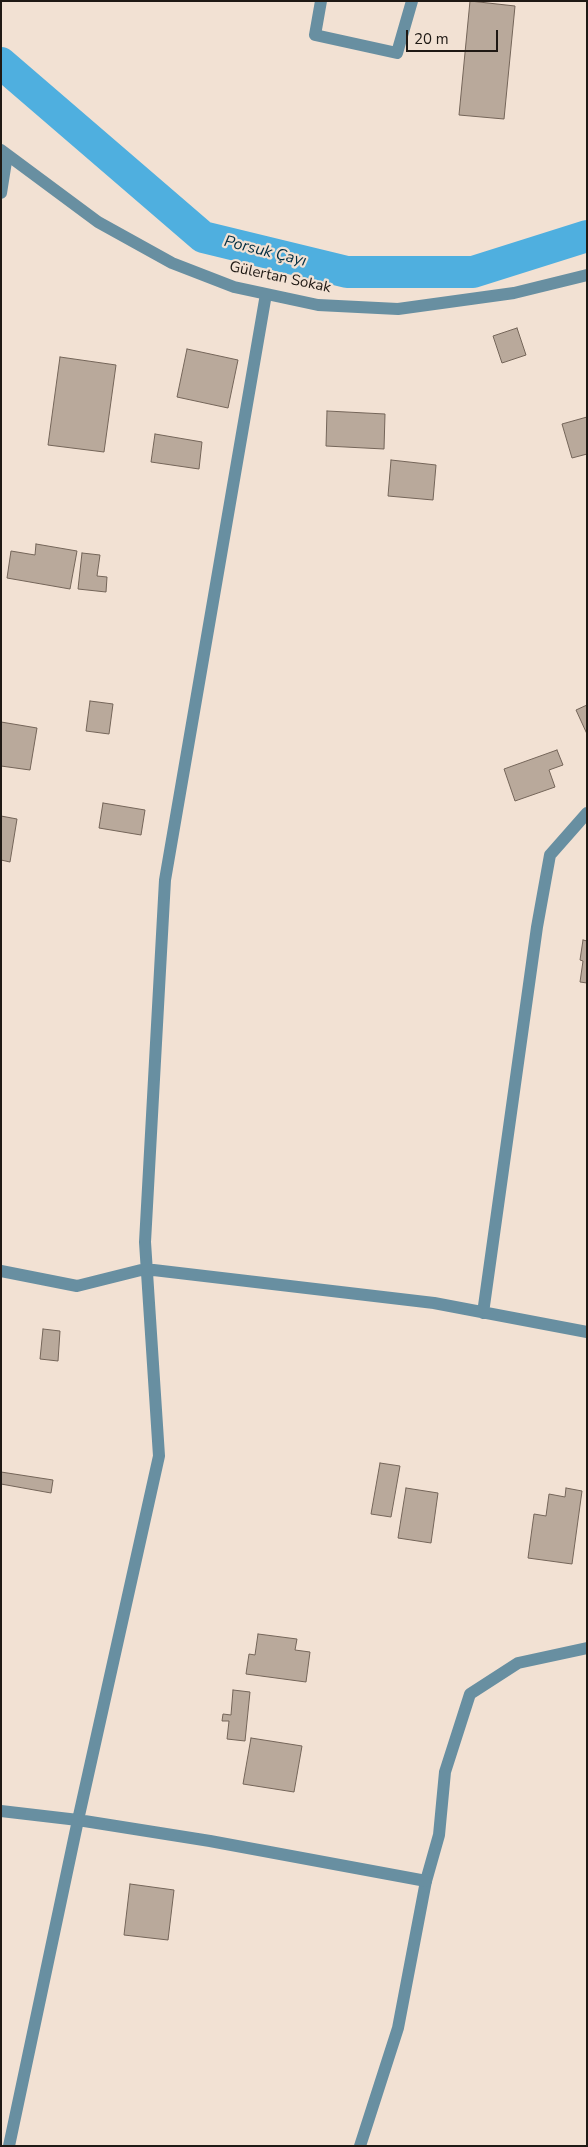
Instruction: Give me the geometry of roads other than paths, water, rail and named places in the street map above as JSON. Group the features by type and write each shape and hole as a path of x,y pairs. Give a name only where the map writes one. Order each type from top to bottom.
{"street":[{"path":"321,1 314,35 397,53 412,1"},
{"path":"1,193 4,153"},
{"name":"Gülertan Sokak","path":"4,153 98,222 172,263 234,287 318,305 398,309 514,293 587,275"},
{"path":"9,2146 158,1456 144,1242 165,880 266,294"},
{"path":"482,1313 537,927 550,855 587,813"},
{"path":"1,1270 77,1286 145,1269 434,1304 587,1332"},
{"path":"360,2146 398,2028 426,1881 439,1834 445,1772 470,1694 518,1663 587,1648"},
{"path":"1,1811 78,1820 210,1841 426,1881"}],"waterway":[{"name":"Porsuk Çayı","path":"1,63 203,237 347,272 473,272 587,236"}]}
